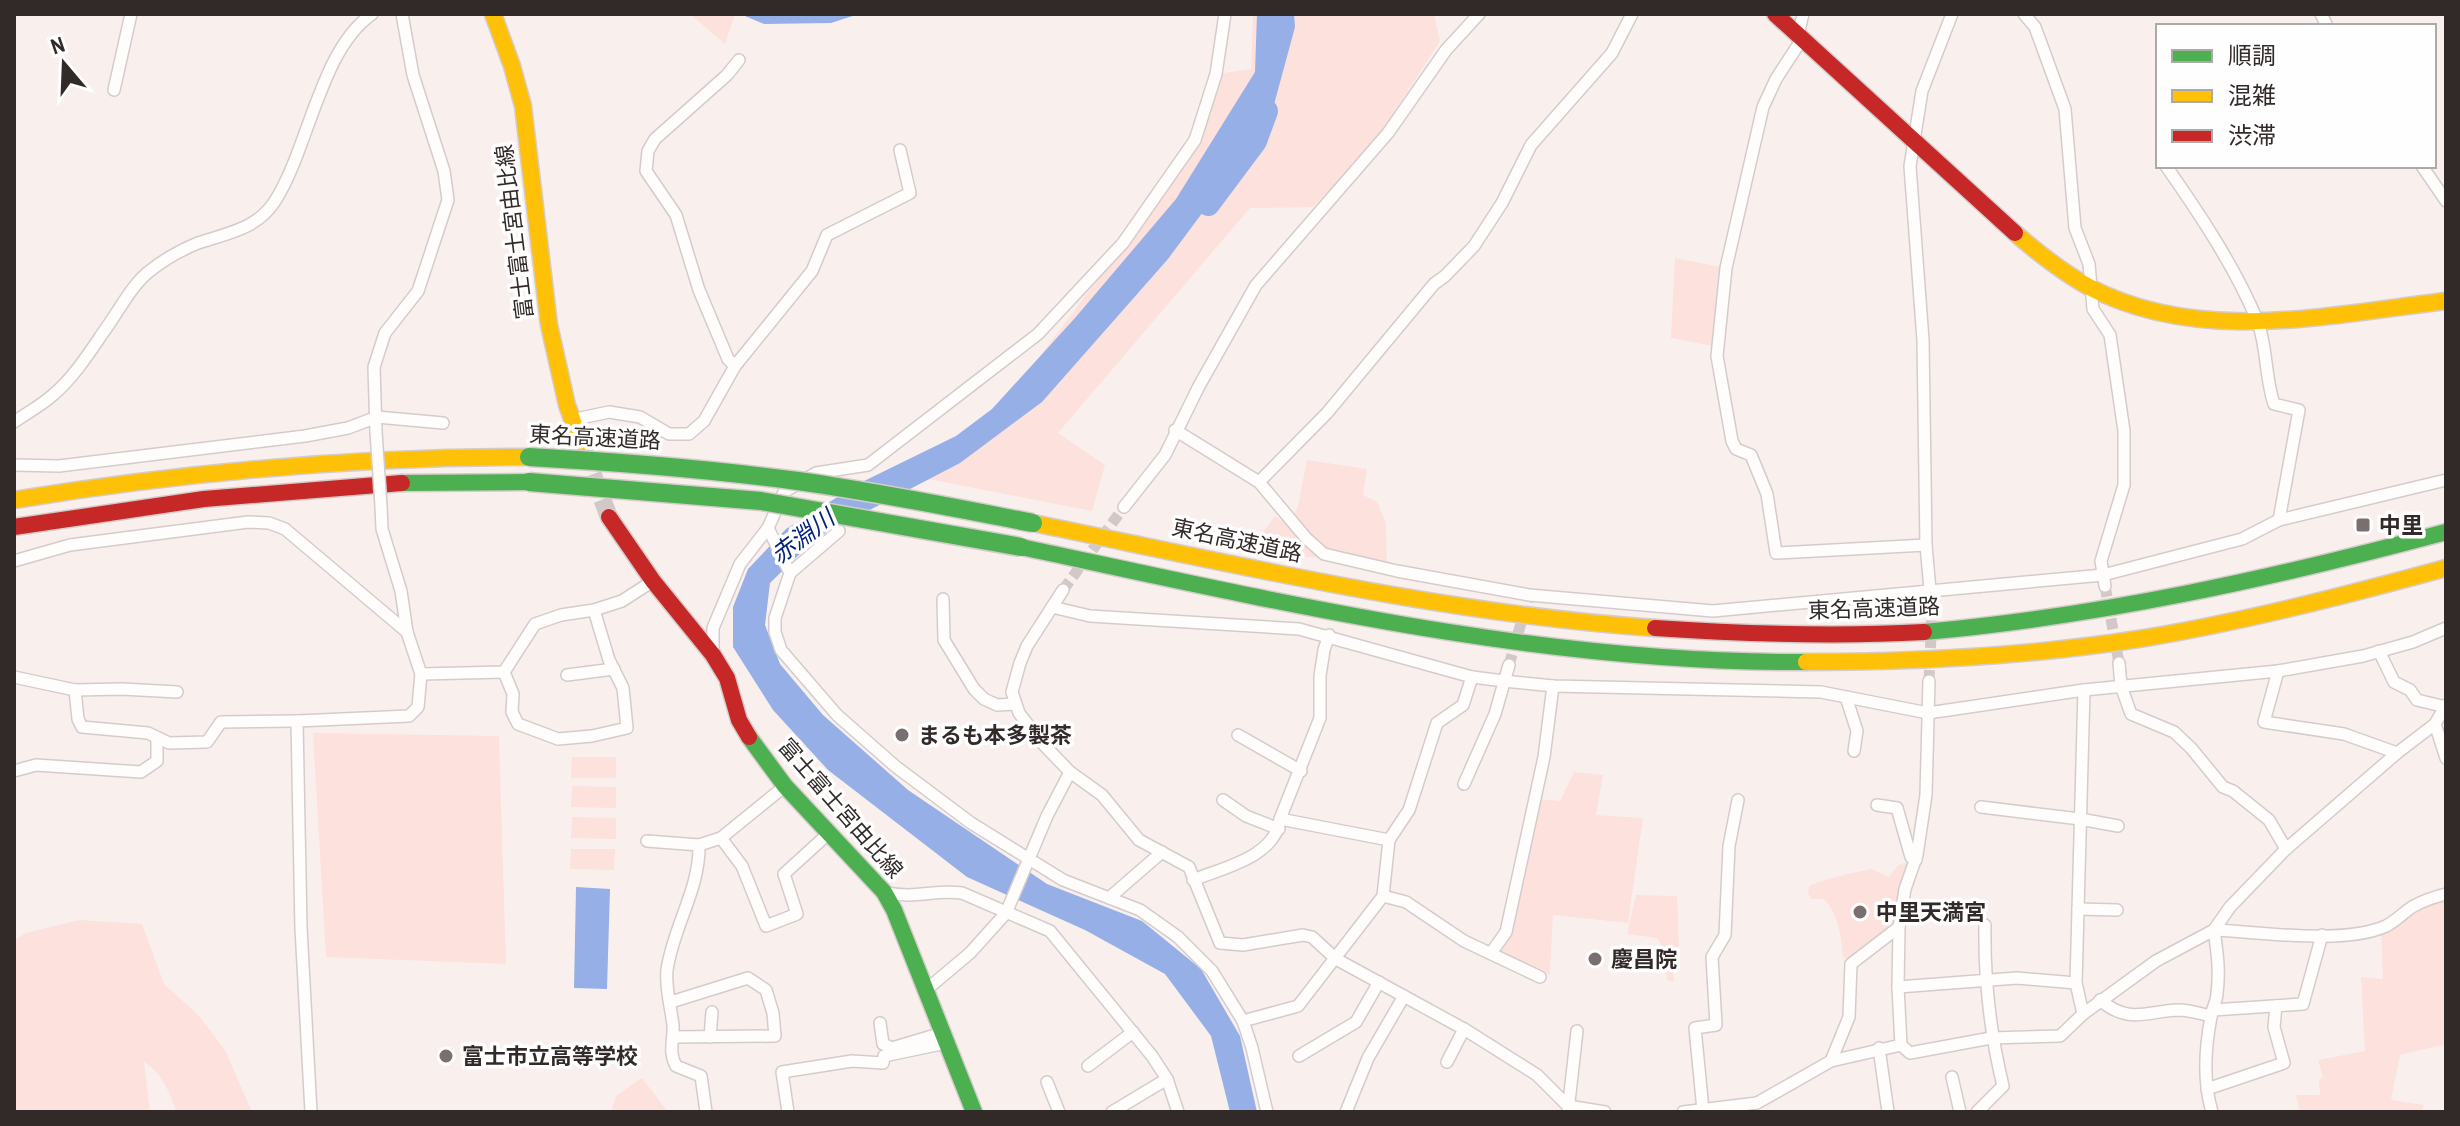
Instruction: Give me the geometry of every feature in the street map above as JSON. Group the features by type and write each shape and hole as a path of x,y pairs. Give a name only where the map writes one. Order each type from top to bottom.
{"main road":[{"name":"富士富士宮由比線","path":"493,14 507,50 525,117 551,345 557,375 581,444"},
{"path":"1775,14 1913,144 2050,262 2091,288 2145,309 2204,319 2258,322 2446,301"},
{"name":"東名高速道路","path":"14,500 213,471 310,462 416,457 529,457 655,464 882,494 1384,594 1535,618 1679,631 1844,635 2010,624 2133,607 2231,587 2446,532"},
{"path":"14,527 100,512 277,491 397,483 529,482 656,490 761,501 875,519 1338,612 1532,644 1593,652 1761,662 1924,659 2141,638 2332,599 2446,568"},
{"name":"富士富士宮由比線","path":"609,517 653,581 713,655 727,678 739,720 755,746 785,786 884,892 894,910 974,1112"}],"street":[{"path":"114,90 131,14"},
{"path":"75,690 78,719 82,727 148,733 169,743 207,742 221,722 409,716 418,707 421,674 407,632 401,591 382,529 374,367 385,333 418,291 448,200 444,171 413,75 402,14"},
{"path":"713,655 713,628 740,564 768,528 784,492 816,473 868,465 1038,334 1123,243 1195,140 1216,74 1225,14"},
{"path":"1124,507 1165,455 1175,430 1256,285 1388,133 1446,50 1479,14"},
{"path":"1259,482 1327,413 1434,284 1474,246 1502,203 1531,145 1612,53 1632,14"},
{"path":"1803,14 1800,37 1763,107 1726,268 1717,356 1732,441 1736,449 1751,455 1767,494 1776,553 1926,545"},
{"path":"1932,612 1926,545 1923,340 1910,166 1922,91 1952,14"},
{"path":"2024,14 2035,27 2065,109 2075,228 2089,264 2093,309 2110,335 2126,451 2124,485 2101,561 2104,581"},
{"path":"14,422 54,394 64,383 146,273 170,256 239,231 263,217 284,183 328,74 367,16"},
{"path":"735,366 728,359 699,290 676,215 646,171 648,151 655,139 727,75 739,60"},
{"path":"571,420 609,412 640,417 669,434 689,434 704,421 735,366 812,271 827,235 910,193 900,150"},
{"path":"2167,168 2225,259 2258,322 2274,404 2299,410 2279,520"},
{"path":"2423,168 2446,201"},
{"path":"14,465 59,466 305,436 348,428 377,417 443,423"},
{"path":"1175,430 1259,482 1306,538 1324,554 1529,595 1713,611 2104,581 2242,539 2279,520 2446,480"},
{"path":"14,561 70,545 248,522 269,523 285,529 407,632"},
{"path":"768,528 790,573"},
{"path":"839,531 790,573 778,602 775,632 781,650 837,715 895,766 971,823 1063,880 1140,910 1178,937 1212,971 1243,1021 1267,1112"},
{"path":"504,672 535,624 622,601 653,581"},
{"path":"1063,590 1027,646 1020,663 1012,692 1019,713 1070,772 1102,795 1139,840 1189,867 1220,943 1243,945 1303,935 1312,937 1336,959 1464,1029 1537,1075 1568,1109 1605,1112"},
{"path":"943,599 944,640 974,689 984,699 997,705 1016,704"},
{"path":"1052,607 1090,616 1299,629 1472,677 1504,681 1553,686 1821,692 1928,713 2084,690 2278,671 2379,651 2413,642 2446,628"},
{"path":"504,672 513,694 512,712 518,724 558,739 627,728 623,688 594,610"},
{"path":"1193,880 1259,853 1280,824 1320,718 1320,676 1329,635"},
{"path":"2379,651 2394,682 2410,690 2417,700 2446,706 2440,724 2446,758"},
{"path":"2119,663 2121,686 2131,714 2174,732 2223,787 2233,791 2269,820 2286,849"},
{"path":"1464,784 1495,714 1509,665"},
{"path":"567,675 614,669"},
{"path":"2278,671 2264,722 2344,734 2397,753"},
{"path":"421,674 504,672"},
{"path":"14,677 75,690 177,692"},
{"path":"1243,1021 1298,1006 1383,896 1389,840 1409,810 1437,723 1463,705 1472,677"},
{"path":"1929,681 1926,795 1916,860 1905,889 1899,927 1901,1045 1910,1053 1991,1038 2060,1036 2100,1000 2156,961 2214,930 2230,907 2286,849 2397,753 2440,724"},
{"path":"1491,953 1506,932 1544,757 1553,686"},
{"path":"2083,1014 2076,983 2084,690"},
{"path":"1846,697 1857,731 1854,751"},
{"path":"297,721 301,928 311,1112"},
{"path":"1238,735 1301,771"},
{"path":"14,771 36,765 141,772 157,761 157,738"},
{"path":"926,990 970,953 1006,913 1070,772"},
{"path":"647,841 699,845 721,838 785,786"},
{"path":"1223,800 1246,816 1389,840"},
{"path":"1703,1110 1695,1028 1716,1025 1712,957 1725,935 1729,846 1738,800"},
{"path":"1877,805 1897,808 1911,857 1916,860"},
{"path":"1981,807 2118,826"},
{"path":"721,838 742,866 766,926 797,914 784,874 829,833"},
{"path":"699,845 694,882 667,971 673,1037 670,1055 676,1066 701,1076 706,1112"},
{"path":"1109,898 1162,852"},
{"path":"884,892 905,897 948,891 962,893 1050,931 1133,1032 1167,1079 1178,1112"},
{"path":"2214,930 2322,935 2362,933 2388,925 2431,897 2446,894"},
{"path":"1383,896 1406,902 1464,941 1540,977"},
{"path":"2078,909 2117,910"},
{"path":"1977,1112 2003,1086 1991,1038 1984,978 1985,925"},
{"path":"1831,1061 1849,1017 1851,964 1899,927"},
{"path":"2212,1112 2207,1089 2206,1055 2217,997 2219,967 2214,930"},
{"path":"2100,1000 2114,1012 2131,1015 2182,1010 2212,1013 2303,1004 2322,935"},
{"path":"671,1002 748,978 766,990 773,1013 775,1036 673,1037"},
{"path":"1898,987 1984,978 2076,983"},
{"path":"1299,1056 1356,1022 1379,982"},
{"path":"1346,1112 1368,1058 1404,996"},
{"path":"2207,1089 2284,1063 2274,1027 2276,1006"},
{"path":"710,1037 712,1012"},
{"path":"880,1023 883,1044 892,1048 944,1038"},
{"path":"1447,1062 1464,1029"},
{"path":"1568,1109 1577,1031"},
{"path":"1088,1066 1133,1032"},
{"path":"788,1112 782,1072 852,1061 883,1063 884,1056 944,1038"},
{"path":"1683,1112 1758,1108 1831,1061 1901,1045"},
{"path":"1879,1048 1888,1112"},
{"path":"1952,1077 1960,1112"},
{"path":"1112,1112 1167,1079"},
{"path":"1047,1082 1059,1112"}],"shaded area":[{"path":"690,14 735,14 725,44"},
{"path":"1253,14 1434,14 1440,41 1371,149 1313,207 1250,208 1058,433 1105,465 1092,511 928,479 977,440 1092,287 1195,140 1216,74 1251,69"},
{"path":"1675,258 1726,268 1718,347 1671,338"},
{"path":"1307,460 1367,469 1363,495 1377,502 1386,523 1387,567 1273,552 1255,543 1275,516 1289,526 1298,506"},
{"path":"313,733 499,736 506,964 326,957"},
{"path":"572,757 616,757 616,778 571,778"},
{"path":"1574,772 1603,775 1596,815 1643,818 1628,923 1553,915 1550,975 1497,951 1540,799 1560,801"},
{"path":"572,786 616,787 616,808 571,807"},
{"path":"572,817 616,818 616,839 571,838"},
{"path":"571,849 615,849 614,870 570,869"},
{"path":"1909,862 1896,924 1853,962 1843,957 1833,912 1824,899 1811,899 1809,886 1872,869 1889,877 1898,865"},
{"path":"1636,895 1677,896 1679,946 1673,967 1674,982 1667,980 1663,948 1657,938 1627,934"},
{"path":"2446,900 2446,1047 2442,1045 2400,1055 2391,1100 2424,1105 2421,1112 2300,1112 2296,1095 2320,1095 2319,1079 2323,1078 2318,1060 2365,1051 2361,977 2383,979 2381,932 2415,911"},
{"path":"79,920 142,924 164,984 199,1016 225,1050 252,1112 177,1112 161,1078 144,1062 150,1112 14,1112 14,940 26,933"},
{"path":"642,1078 668,1112 611,1112 616,1096"}],"water":[{"path":"740,14 859,14 831,23 764,24"},
{"path":"1257,14 1294,14 1295,27 1269,123 1168,259 1042,402 960,463 816,538 770,583 765,625 780,664 823,715 908,790 1047,884 1142,921 1201,969 1240,1036 1257,1112 1230,1112 1211,1036 1165,974 1085,930 967,877 828,770 773,710 733,647 733,607 748,569 786,529 860,483 956,436 992,409 1075,318 1176,199 1255,72"},
{"path":"576,887 610,889 607,989 574,988"}],"waterway":[{"name":"赤淵川","path":"1208,204 1255,141 1266,111"}],"tunnel":[{"path":"583,449 609,517"},
{"path":"1063,590 1124,507"},
{"path":"2105,586 2119,663"},
{"path":"1509,665 1529,595"},
{"path":"1929,681 1932,612"}],"traffic: fast":[{"path":"529,457 664,466 798,481 1033,523"},
{"path":"402,483 529,482"},
{"path":"529,482 761,501 1021,547"},
{"path":"1924,632 2056,616 2187,593 2317,565 2446,532"},
{"path":"1021,547 1313,608 1509,641 1608,653 1707,660 1806,662"},
{"path":"749,737 785,786 884,892 894,910 974,1112"}],"traffic: slow":[{"path":"493,14 523,106 549,325 567,405 581,444"},
{"path":"2015,233 2050,262 2089,287 2131,305 2175,316 2219,321 2265,321 2446,301"},
{"path":"14,500 142,481 271,468 400,460 529,457"},
{"path":"1033,523 1420,600 1498,612 1655,628"},
{"path":"1806,662 1976,657 2145,638 2259,616 2446,568"}],"traffic: jam":[{"path":"1775,14 2015,233"},
{"path":"14,527 204,499 402,483"},
{"path":"609,517 653,581 713,655 727,678 739,720 749,737"},
{"path":"1655,628 1790,634 1924,632"}],"place":[{"name":"中里","path":"2363,525"},
{"name":"まるも本多製茶","path":"902,735"},
{"name":"中里天満宮","path":"1860,912"},
{"name":"慶昌院","path":"1595,959"},
{"name":"富士市立高等学校","path":"446,1056"}]}
